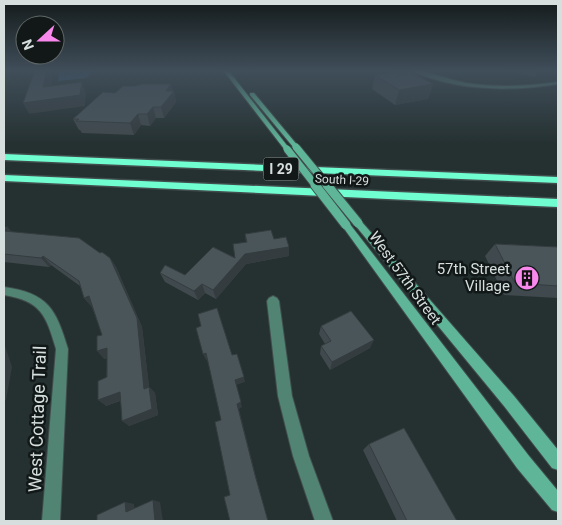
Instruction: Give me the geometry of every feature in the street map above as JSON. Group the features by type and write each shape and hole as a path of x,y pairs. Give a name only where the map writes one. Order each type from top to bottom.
{"highway":[{"name":"South I-29","path":"4,158 558,180"},
{"name":"South I-29","path":"4,178 558,203"}],"main road":[{"name":"West 57th Street","path":"244,94 286,149 509,400 558,462"},
{"name":"West 57th Street","path":"253,94 296,147 459,377 558,504"}],"street":[{"name":"West Cottage Trail","path":"4,291 16,292 41,303 55,324 62,349 51,521"},
{"path":"273,301 285,396 301,456 324,521"}],"building":[{"path":"26,94 80,94 80,95 23,103"},
{"path":"100,94 171,94 161,107 153,107 147,114 138,114 130,123 76,121 79,119 73,119"},
{"path":"271,230 274,239 286,237 289,247 245,254 213,290 202,284 194,291 160,273 165,265 185,275 213,247 235,258 233,244 247,242 245,234"},
{"path":"4,231 79,238 110,258 137,318 144,389 149,387 152,409 122,421 120,392 98,400 98,381 107,377 107,348 97,351 97,336 102,335 89,296 84,298 79,281 43,256 41,258 4,254"},
{"path":"495,244 558,247 558,286 515,283"},
{"path":"217,308 232,355 237,354 244,377 235,380 241,402 237,404 268,521 230,521 224,497 230,495 215,422 221,420 206,353 203,354 196,328 201,326 198,314"},
{"path":"351,311 374,340 332,362 321,346 331,341 321,326"},
{"path":"404,428 457,521 407,521 369,444"},
{"path":"153,500 155,521 97,521 97,515 125,502 126,512"}],"place":[{"name":"57th Street Village","path":"527,278"}]}
